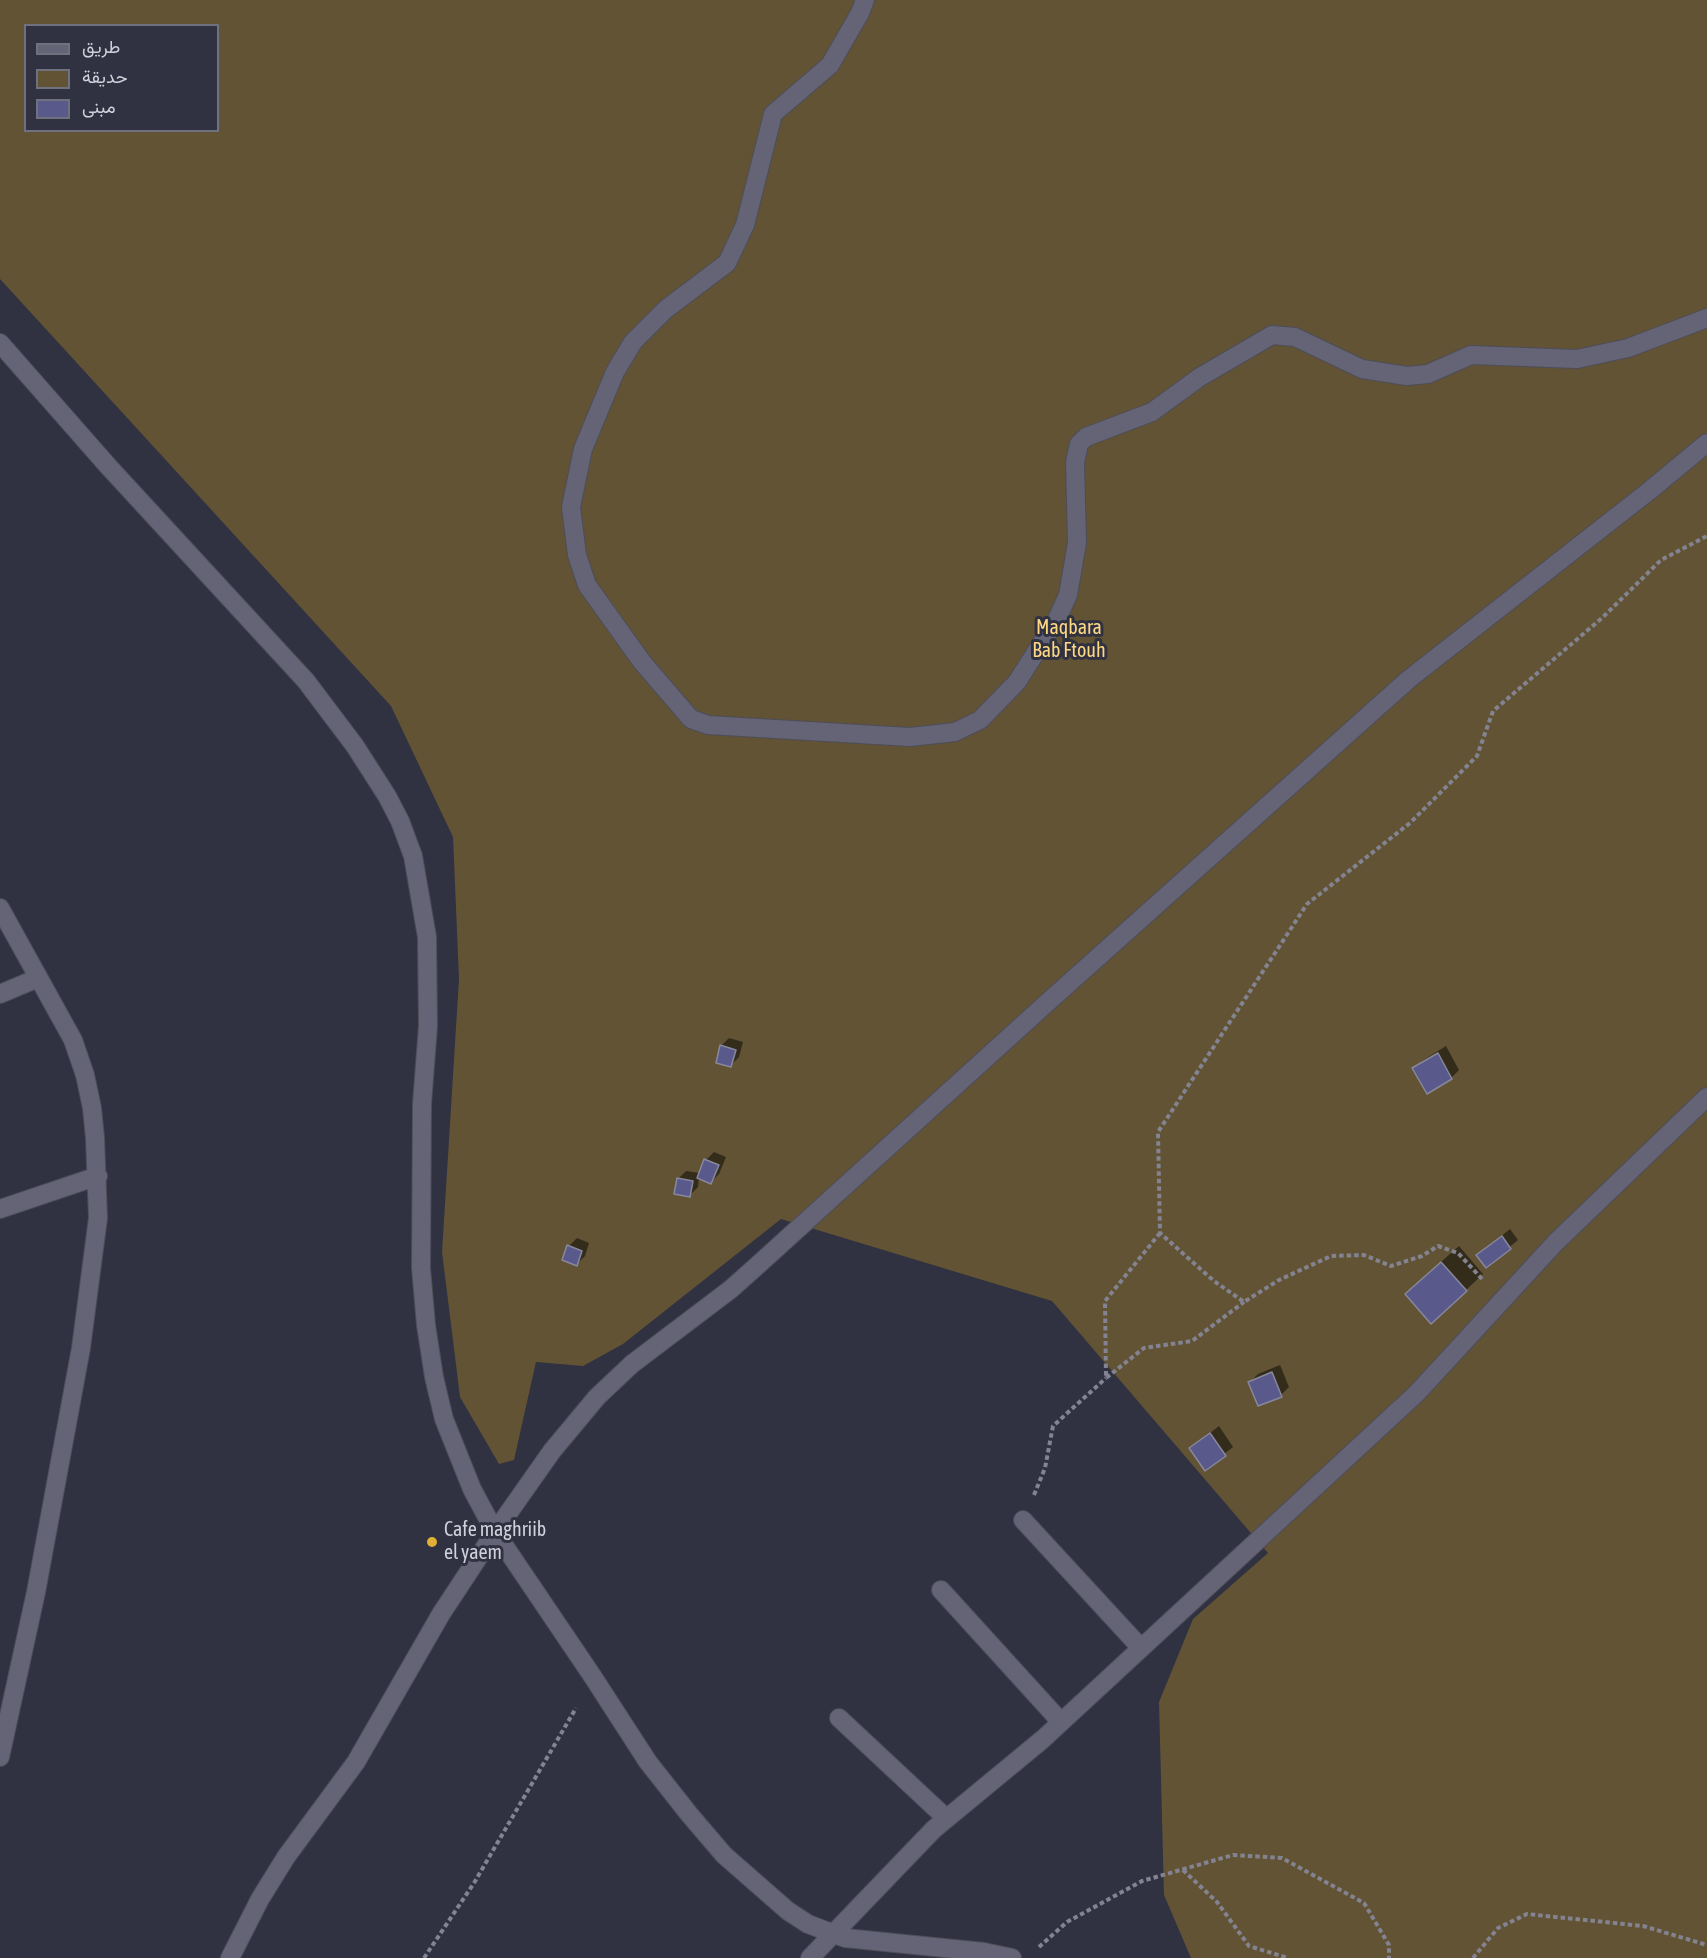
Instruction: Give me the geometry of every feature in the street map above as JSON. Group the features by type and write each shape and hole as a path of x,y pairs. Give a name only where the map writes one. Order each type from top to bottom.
{"street":[{"path":"865,0 830,65 773,114 745,225 727,263 666,309 633,342 615,372 583,449 571,507 576,555 587,585 642,662 691,719 708,725 910,737 955,732 980,720 1017,682 1057,619 1068,595 1077,543 1075,462 1079,444 1086,437 1152,412 1200,377 1272,335 1295,337 1362,369 1407,376 1428,374 1471,356 1577,359 1628,348 1707,318"},
{"path":"0,343 108,466 306,681 355,746 400,821 413,856 427,937 428,1026 422,1104 421,1268 426,1325 434,1377 444,1419 472,1489 495,1532 648,1762 688,1814 724,1855 788,1911 808,1924 833,1935 865,1941 984,1952 1012,1958"},
{"path":"230,1958 260,1899 286,1857 356,1762 441,1614 495,1532 558,1443 616,1378 731,1289 1409,679 1707,443"},
{"path":"0,908 73,1040 85,1075 92,1108 98,1176 98,1218 81,1348 36,1592 0,1757"},
{"path":"0,994 39,978"},
{"path":"810,1958 902,1860 946,1818 1061,1722 1417,1393 1556,1242 1707,1097"},
{"path":"0,1209 98,1176"},
{"path":"1023,1520 1141,1648"},
{"path":"941,1590 1061,1722"},
{"path":"838,1718 946,1818"}],"path":[{"path":"1106,1378 1104,1301 1160,1233 1158,1132 1307,904 1410,823 1477,756 1494,711 1602,618 1661,560 1707,536"},
{"path":"1160,1233 1214,1281 1244,1302"},
{"path":"1023,1520 1045,1468 1053,1426 1106,1378 1144,1348 1192,1341 1244,1302 1279,1280 1331,1256 1364,1255 1391,1266 1422,1256 1438,1246 1458,1253 1502,1301"},
{"path":"424,1958 474,1883 593,1677"},
{"path":"1035,1951 1067,1922 1142,1881 1233,1855 1282,1858 1364,1903 1389,1945 1389,1958"},
{"path":"1182,1870 1217,1902 1249,1947 1288,1958"},
{"path":"1473,1958 1498,1928 1527,1914 1643,1926 1707,1945"}],"green space":[{"name":"Maqbara Bab Ftouh","path":"0,0 1707,0 1707,1958 1191,1958 1164,1895 1159,1702 1193,1619 1268,1553 1052,1301 781,1219 623,1344 583,1366 536,1362 514,1460 499,1464 460,1397 442,1252 459,979 453,837 391,706 0,279"}],"building":[{"path":"720,1045 736,1050 731,1067 716,1063"},
{"path":"1438,1053 1452,1079 1427,1094 1412,1068"},
{"path":"704,1159 719,1165 711,1184 697,1178"},
{"path":"677,1178 693,1181 690,1197 674,1194"},
{"path":"1502,1236 1511,1249 1486,1268 1476,1255"},
{"path":"567,1245 582,1251 577,1266 562,1260"},
{"path":"1441,1262 1467,1291 1431,1324 1405,1294"},
{"path":"1272,1372 1282,1397 1258,1406 1248,1382"},
{"path":"1210,1433 1226,1456 1205,1471 1189,1448"}],"place":[{"name":"Cafe maghriib el yaem","path":"432,1542"}]}
